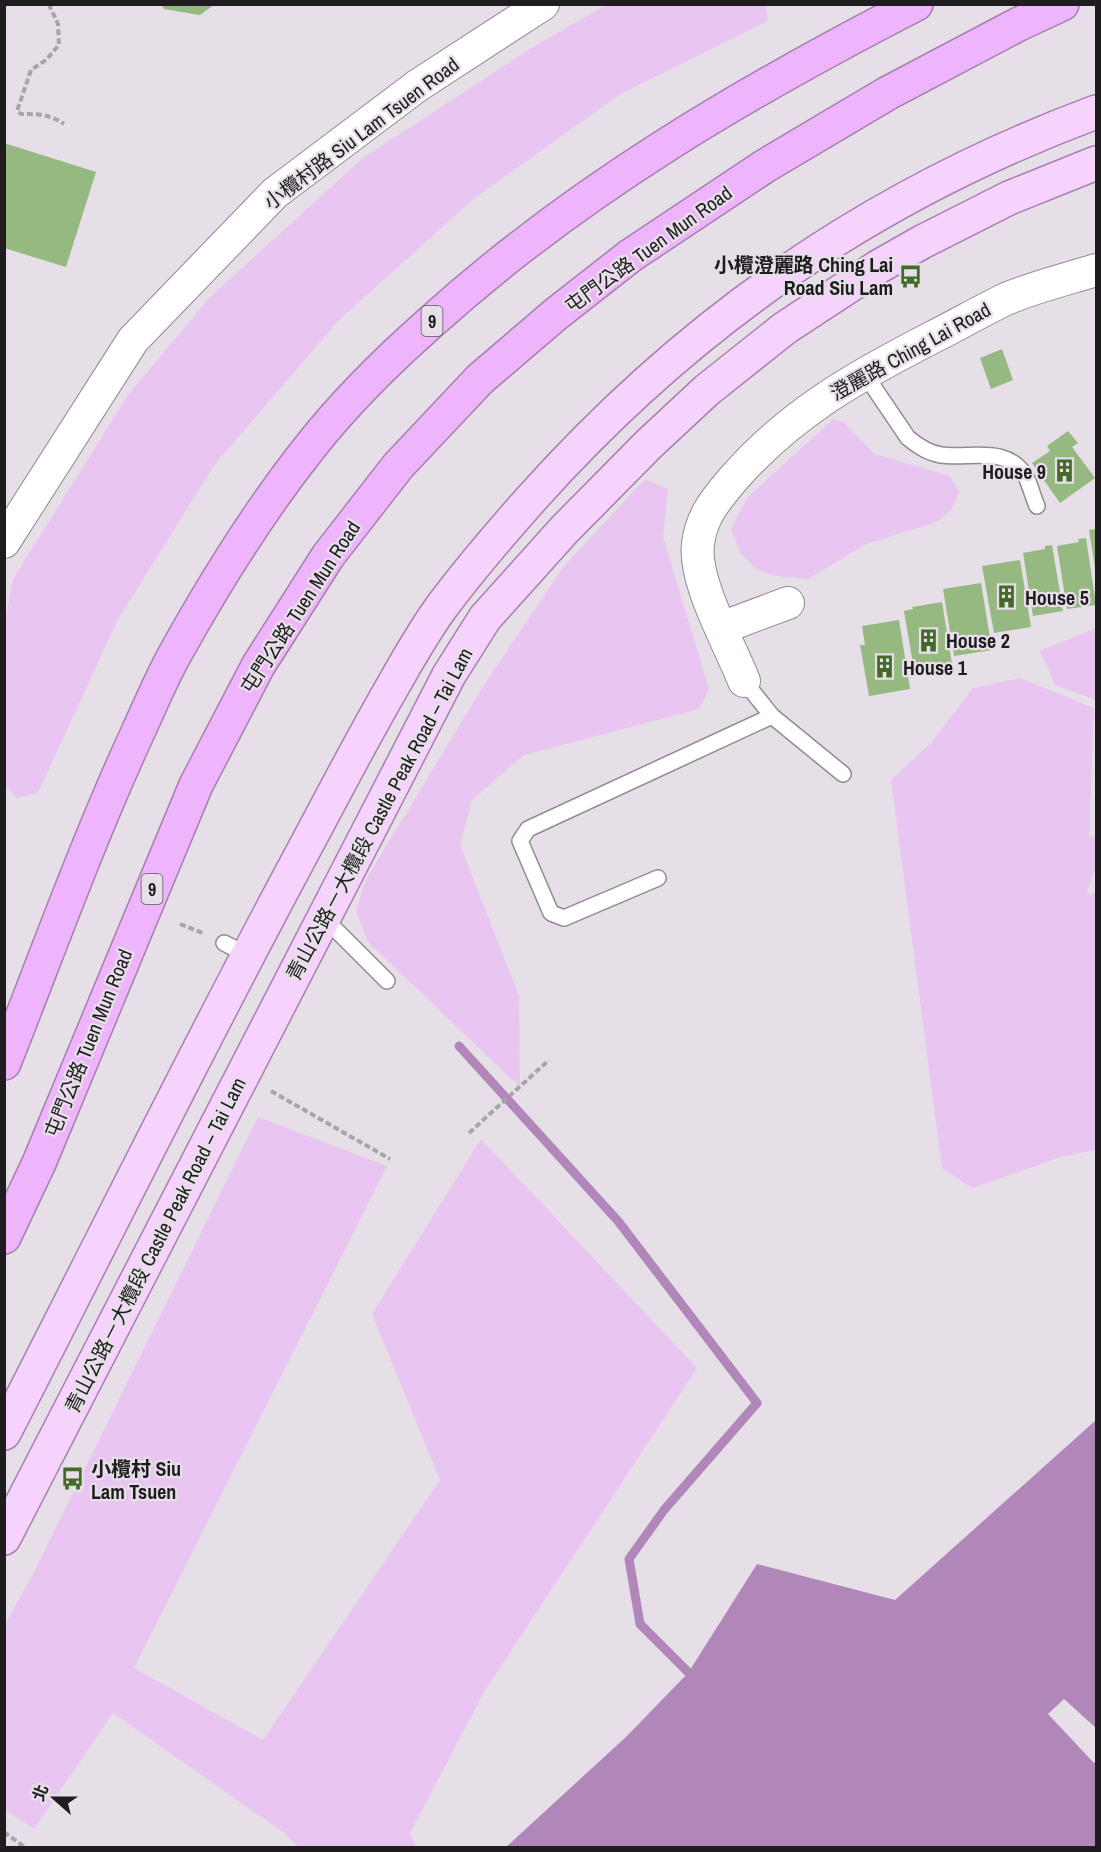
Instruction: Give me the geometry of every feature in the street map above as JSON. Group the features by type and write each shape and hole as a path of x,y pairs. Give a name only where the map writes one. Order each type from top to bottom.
{"highway":[{"name":"9","path":"4,1063 108,796 173,656 241,541 311,446 386,362 472,285 567,210 666,145 772,81 916,4"},
{"name":"屯門公路 Tuen Mun Road","path":"4,1237 43,1152 196,785 258,666 328,556 398,466 480,379 556,314 630,256 765,166 888,93 1062,4"}],"main road":[{"path":"4,1433 236,949 439,611 516,516 601,424 692,342 734,309 815,252 925,187 987,157 1096,112"},
{"name":"青山公路－大欖段 Castle Peak Road – Tai Lam","path":"4,1538 449,675 485,618 564,530 649,444 708,390 785,328 878,267 922,242 1009,198 1096,163"}],"street":[{"name":"小欖村路 Siu Lam Tsuen Road","path":"4,542 133,340 275,193 417,86 543,4"},
{"name":"澄麗路 Ching Lai Road","path":"744,681 705,585 697,547 699,534 710,508 747,464 774,438 831,394 864,373 1007,299 1096,270"},
{"path":"721,628 788,603"}],"lane":[{"path":"864,373 908,438 917,446 940,455 991,454 1004,458 1026,477 1036,506"},
{"path":"744,681 772,716 843,774"},
{"path":"658,878 564,918 551,913 520,841 528,829 772,716"},
{"path":"324,917 387,981"}],"path":[{"path":"51,4 50,7 58,24 59,45 46,60 31,70 18,111 21,114 54,117 64,124"},
{"path":"469,1132 549,1060"},
{"path":"264,1088 390,1158"},
{"path":"4,1832 26,1848"}],"shaded area":[{"path":"606,5 766,5 768,21 622,93 476,197 339,320 215,464 117,621 38,793 17,798 4,785 4,628 13,579 128,395 211,296 363,158 533,47"},
{"path":"833,419 845,423 874,454 950,476 959,492 951,510 937,522 866,544 808,579 777,576 757,570 740,552 731,529 747,498"},
{"path":"645,479 668,489 663,537 709,689 699,709 524,755 472,800 460,845 519,996 520,1087 368,942 356,911 365,881 484,685 564,566"},
{"path":"1096,628 1096,700 1055,685 1040,651"},
{"path":"1020,678 1094,708 1089,836 1096,837 1096,867 1086,894 1096,894 1096,1150 1061,1157 972,1188 942,1168 891,780 932,742 973,688"},
{"path":"258,1117 387,1166 134,1668 263,1740 440,1480 372,1314 481,1139 697,1368 484,1692 410,1833 416,1847 298,1847 287,1835 113,1713 34,1829 5,1810 5,1624 34,1572"},
{"path":"1096,1420 1096,1728 1064,1699 1048,1714 1096,1763 1096,1847 506,1847 627,1736 688,1673 757,1564 895,1600"}],"building":[{"path":"161,4 215,4 200,15 164,9"},
{"path":"4,143 96,172 66,267 4,248"},
{"path":"1002,349 1013,380 991,389 980,358"},
{"name":"House 9","path":"1068,431 1078,443 1072,447 1095,478 1060,503 1032,463 1050,451 1047,446"},
{"path":"1096,529 1096,568 1095,568 1089,530"},
{"path":"1086,538 1096,605 1067,609 1057,546 1079,542 1078,539"},
{"path":"1052,545 1063,611 1033,616 1023,553 1045,549 1045,546"},
{"name":"House 5","path":"1020,560 1031,627 994,633 982,566"},
{"path":"981,583 992,650 954,656 943,589"},
{"name":"House 2","path":"942,602 953,670 915,676 904,611 913,609 912,607"},
{"name":"House 1","path":"899,620 910,689 869,696 860,645 865,645 862,626"}],"waterway":[{"path":"459,1046 618,1221 757,1403 664,1510 629,1559 640,1624 688,1672"}],"place":[{"name":"小欖澄麗路 Ching Lai Road Siu Lam","path":"911,276"},
{"name":"House 9","path":"1064,471"},
{"name":"House 5","path":"1007,597"},
{"name":"House 2","path":"928,640"},
{"name":"House 1","path":"885,667"},
{"name":"小欖村 Siu Lam Tsuen","path":"73,1479"}]}
